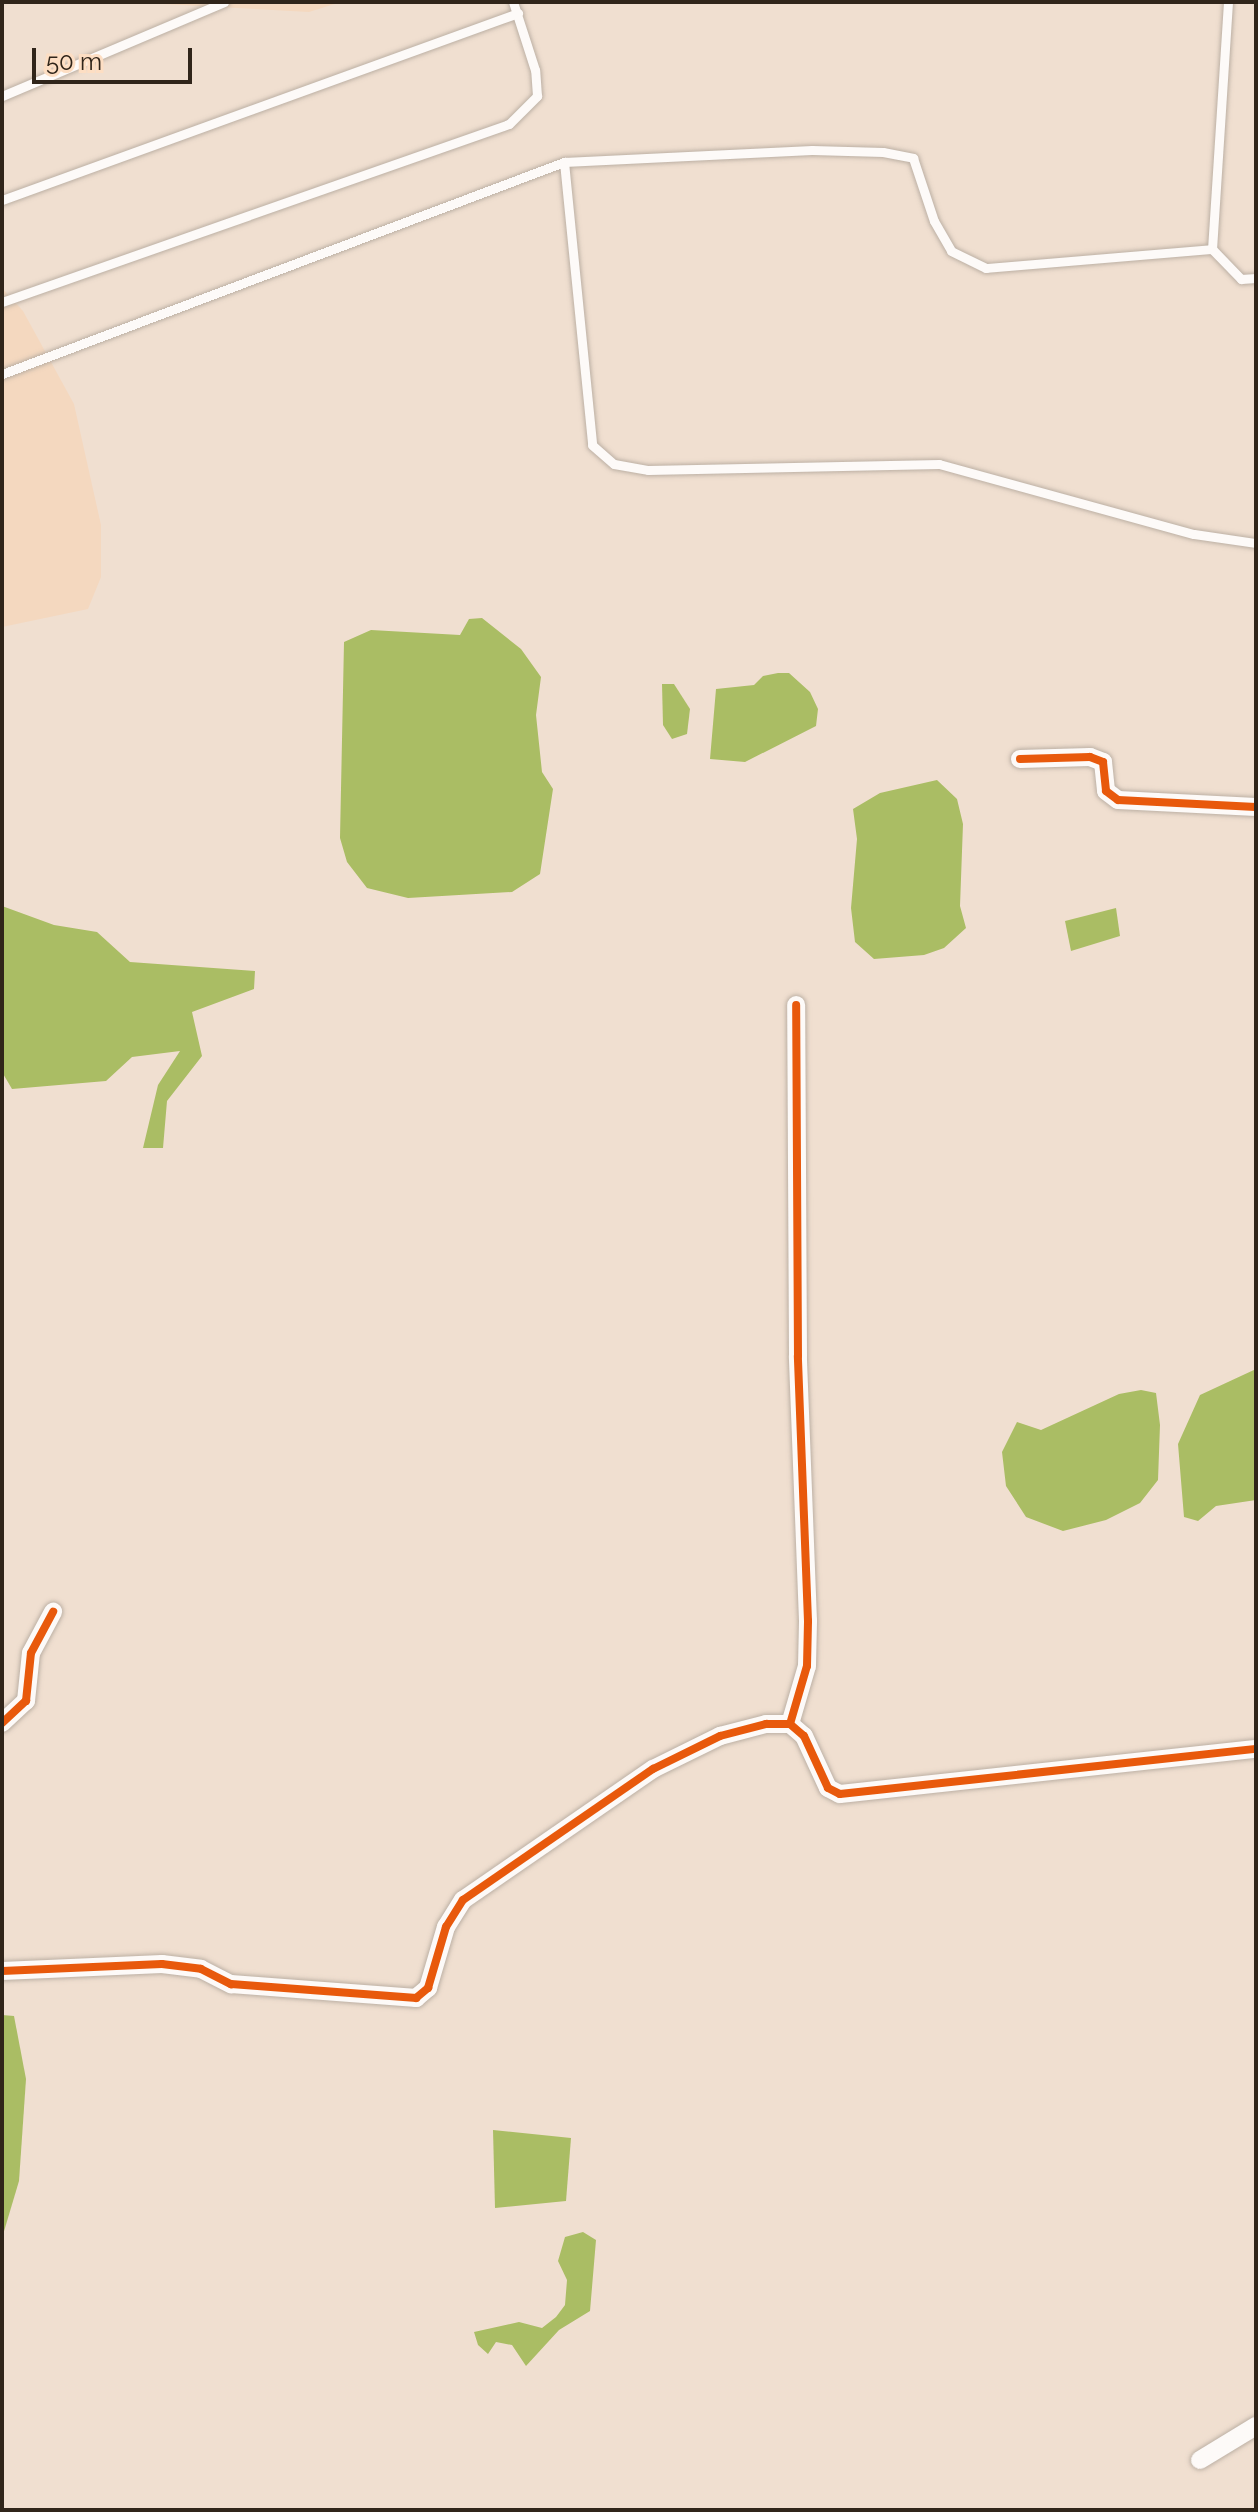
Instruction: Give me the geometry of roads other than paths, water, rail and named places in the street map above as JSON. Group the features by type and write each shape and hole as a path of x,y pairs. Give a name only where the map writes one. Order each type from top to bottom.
{"street":[{"path":"1020,759 1090,757 1103,762 1106,791 1118,800 1256,807"},
{"path":"790,1724 807,1666 808,1621 798,1356 796,1005"},
{"path":"2,1723 26,1701 31,1653 53,1612"},
{"path":"2,1971 162,1964 201,1969 231,1984 416,1998 428,1988 446,1927 463,1900 506,1866 680,1754 720,1736 766,1724 790,1724 804,1736 828,1788 840,1794 1256,1749"},
{"path":"1200,2460 1256,2426"}],"lane":[{"path":"2,96 224,2"},
{"path":"2,302 509,124 537,96 513,2"},
{"path":"1228,2 1212,249 1241,279 1256,278"},
{"path":"2,200 518,13"},
{"path":"2,374 564,162 812,150 883,152 913,158 934,221 951,251 986,268 1212,249"},
{"path":"564,162 592,445 614,464 648,470 939,464 1194,534 1256,543"}]}
